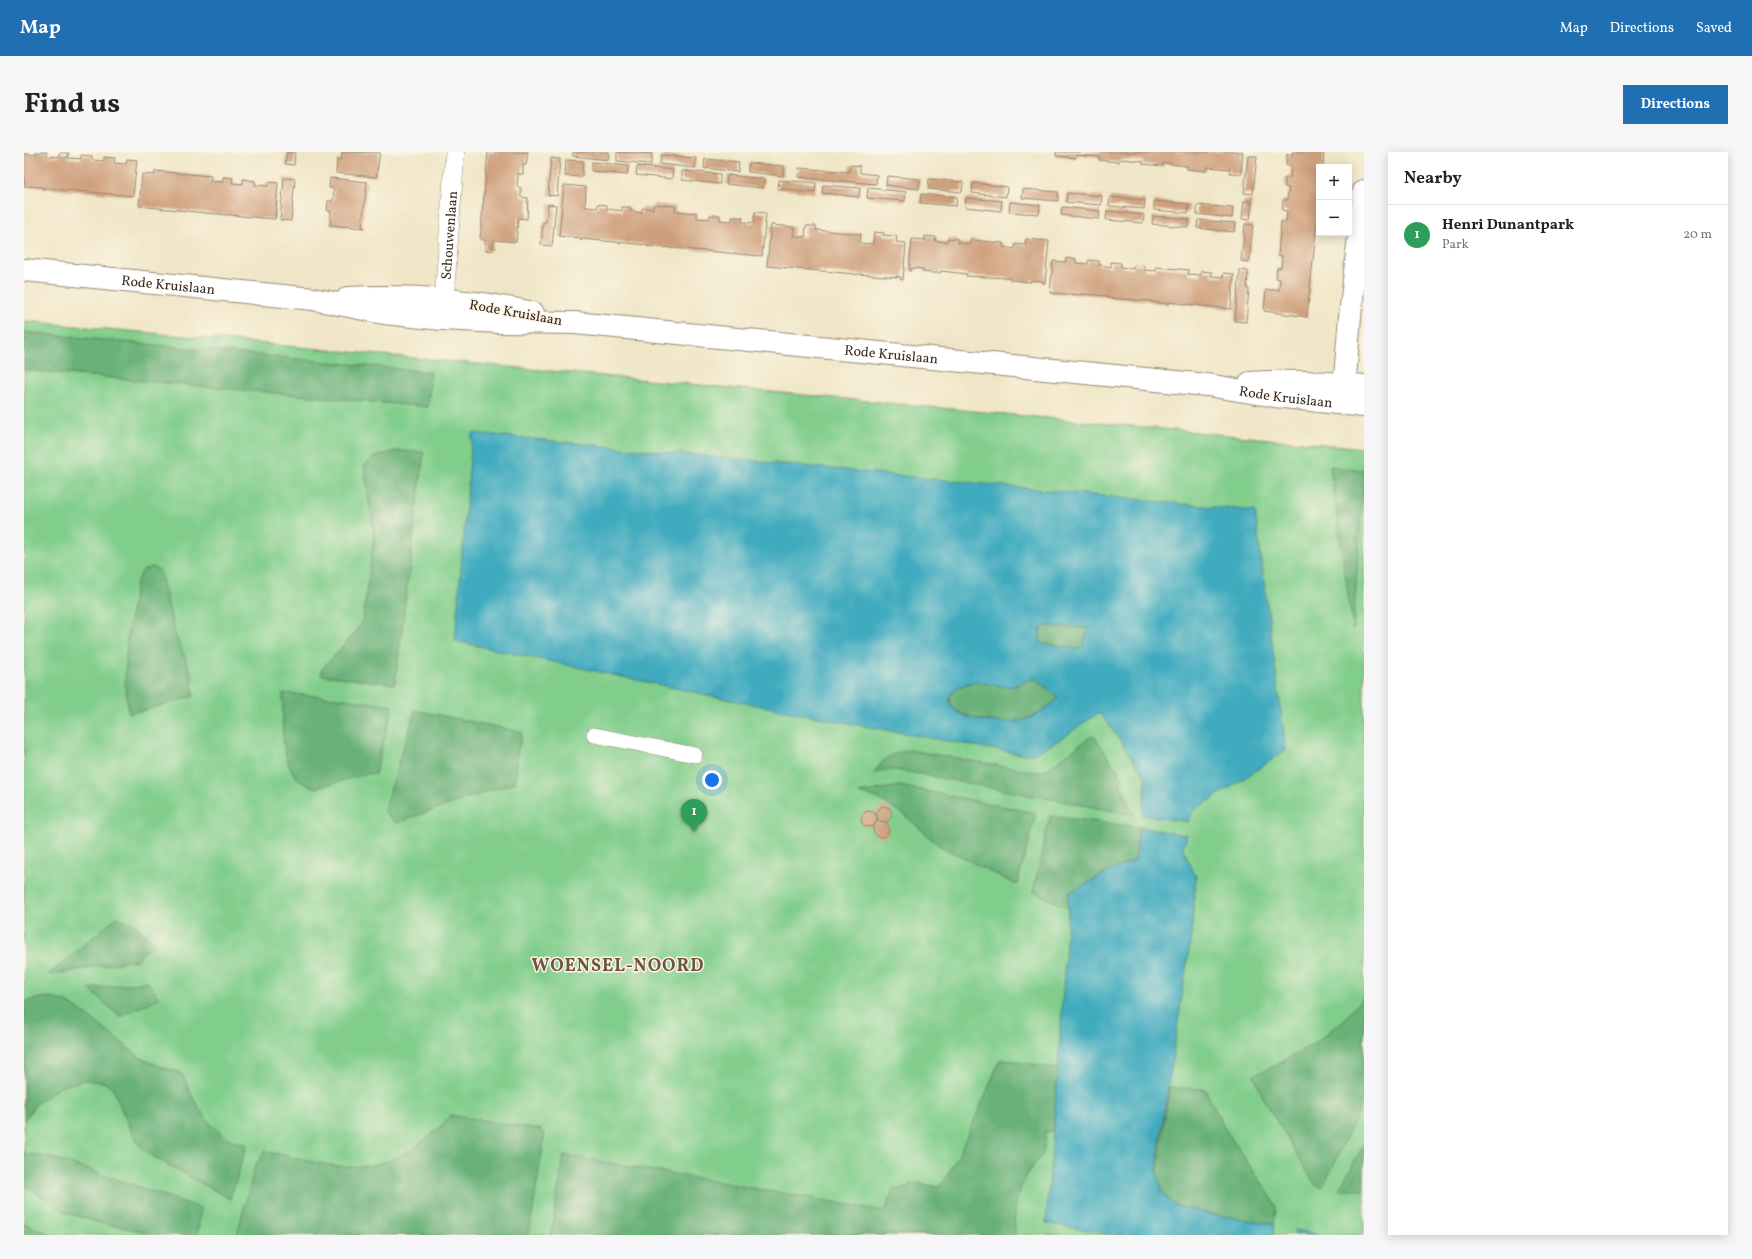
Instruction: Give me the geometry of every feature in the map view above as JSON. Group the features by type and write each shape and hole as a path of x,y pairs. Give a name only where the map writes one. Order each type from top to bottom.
{"main road":[{"path":"1354,395 1364,191"},
{"name":"Rode Kruislaan","path":"24,270 313,299 384,313 443,310 500,322 575,323 1207,386 1354,395"}],"street":[{"name":"Schouwenlaan","path":"443,310 455,152"},
{"path":"594,735 695,755"}],"green space":[{"path":"24,321 1364,448 1364,1235 24,1235"},
{"path":"24,332 431,372 428,407 24,370"},
{"path":"396,451 424,452 395,684 321,675 322,669 356,632 363,618 374,536 364,466 374,457"},
{"path":"1330,466 1364,470 1353,629"},
{"path":"153,567 159,570 162,578 175,634 191,672 194,696 142,711 129,713 125,684 127,638 136,583 143,570"},
{"path":"1045,626 1088,628 1083,646 1078,649 1040,643 1040,629"},
{"path":"1030,679 1037,679 1059,698 1038,714 1023,720 1005,723 979,719 963,714 954,709 950,702 950,696 955,690 973,682 1016,686"},
{"path":"283,693 337,698 393,706 375,774 366,774 316,788 299,780 291,770 287,760 283,738"},
{"path":"415,710 522,732 518,749 515,783 396,823 384,812"},
{"path":"1093,735 1125,781 1120,783 1134,815 909,772 887,770 874,774 888,757 909,750 1036,772 1046,770"},
{"path":"900,786 1036,813 1017,885 938,845 905,815 875,797 857,793"},
{"path":"1050,816 1139,827 1135,860 1106,873 1069,893 1068,908 1033,891"},
{"path":"117,917 134,925 156,944 144,952 137,960 48,975"},
{"path":"148,982 159,998 120,1017 89,989"},
{"path":"1364,996 1364,1089 1359,1111 1328,1177 1320,1187 1315,1185 1264,1100 1254,1075 1297,1054 1318,1040 1337,1026"},
{"path":"45,997 66,1001 88,1016 141,1058 159,1066 182,1073 194,1100 211,1124 228,1138 247,1145 230,1199 152,1156 140,1146 131,1131 112,1087 103,1082 84,1080 60,1087 37,1103 24,1121 24,1002"},
{"path":"1003,1059 1058,1069 1053,1133 1046,1131 1042,1155 1027,1174 1023,1182 1015,1208 1016,1235 551,1235 564,1155 885,1211 893,1190 907,1188 911,1182 939,1187 943,1182 954,1164 999,1061"},
{"path":"1169,1087 1205,1089 1225,1129 1272,1198 1276,1207 1274,1224 1210,1214 1174,1205 1163,1193 1157,1175"},
{"path":"451,1115 542,1130 545,1133 529,1235 237,1235 255,1166 265,1151 326,1164 364,1166 383,1162 402,1154 430,1136"},
{"path":"1364,1144 1364,1190 1339,1190"},
{"path":"24,1153 66,1162 201,1208 197,1235 161,1235 97,1222 67,1213 24,1185"},
{"path":"24,1223 51,1235 24,1235"}],"water":[{"path":"472,434 1255,511 1286,750 1194,810 1188,822 1142,815 1146,778 1101,714 1097,714 1061,739 1033,754 1019,754 837,721 716,697 455,641","holes":["1045,626 1088,628 1083,646 1078,649 1040,643 1040,629","1030,679 1037,679 1059,698 1042,711 1028,719 994,722 971,718 954,709 950,702 954,691 970,683 976,682 1010,687"]},
{"path":"1139,827 1187,835 1183,848 1196,877 1191,936 1159,1148 1157,1175 1163,1193 1174,1205 1210,1214 1274,1224 1273,1235 1114,1235 1046,1223 1058,1069 1069,893 1106,873 1135,860"},
{"path":"1295,1230 1324,1235 1294,1235"}],"building":[{"path":"36,152 47,152 47,156 59,157 59,153 69,153 68,158 81,159 81,155 92,156 92,160 104,161 104,157 115,158 114,163 126,164 127,159 137,160 133,196 43,188 43,190 42,187 24,186 24,154 36,155"},
{"path":"287,152 295,152 294,165 285,164"},
{"path":"342,152 380,153 376,177 336,173 337,160 341,160"},
{"path":"488,152 528,152 526,165 523,165 523,174 518,174 517,187 521,188 521,197 528,198 527,219 518,218 516,242 494,240 492,251 485,250 485,240 480,239"},
{"path":"573,152 609,152 608,160 573,156"},
{"path":"617,152 652,154 651,164 617,161"},
{"path":"1056,152 1243,152 1241,174 1230,173 1230,169 1207,167 1206,171 1187,169 1187,166 1163,163 1163,166 1143,164 1143,161 1120,159 1119,162 1099,160 1099,157 1076,155 1076,158 1056,156"},
{"path":"1292,152 1324,152 1323,164 1316,164 1316,232 1307,317 1264,311 1266,290 1279,290 1280,279 1276,278 1277,268 1281,268 1282,256 1278,255 1281,222 1286,222 1287,211 1282,210 1283,200 1287,200 1289,188 1285,187 1285,178 1290,178 1291,165 1286,165 1287,154 1292,155"},
{"path":"661,155 696,158 695,168 660,164"},
{"path":"1248,156 1257,156 1253,194 1244,193"},
{"path":"551,158 560,159 557,196 548,195"},
{"path":"705,159 739,162 738,172 704,168"},
{"path":"566,160 583,161 582,177 565,176"},
{"path":"592,162 628,166 627,175 591,171"},
{"path":"749,163 784,166 783,176 748,172"},
{"path":"850,165 860,166 860,173 877,175 876,184 798,177 799,168 849,172"},
{"path":"637,166 673,170 672,179 636,175"},
{"path":"155,171 211,176 210,181 223,182 223,177 233,178 232,183 243,184 243,179 255,181 255,185 268,186 268,182 278,183 275,219 207,214 139,206 142,174 155,175"},
{"path":"682,171 720,174 720,184 682,180"},
{"path":"728,175 764,179 763,188 726,184"},
{"path":"887,176 920,179 919,189 886,185"},
{"path":"284,178 295,179 291,221 280,220"},
{"path":"330,178 367,182 362,226 365,228 330,225 331,211 327,211 328,201 333,201 334,189 329,188"},
{"path":"929,179 963,182 962,192 928,189"},
{"path":"779,180 816,183 815,193 778,189"},
{"path":"973,183 1007,187 1006,197 972,193"},
{"path":"564,185 586,187 585,207 597,208 598,204 607,205 607,209 622,211 622,207 630,207 630,211 642,213 642,208 653,209 653,204 676,206 675,211 697,213 697,218 709,219 710,215 720,215 720,220 732,221 732,217 743,217 742,222 754,223 755,212 766,213 762,256 650,246 647,247 648,245 582,239 581,241 580,238 559,236"},
{"path":"823,185 860,188 859,197 822,193"},
{"path":"868,188 906,192 905,201 867,198"},
{"path":"1023,189 1058,192 1058,201 1022,198"},
{"path":"1067,193 1102,196 1101,205 1066,202"},
{"path":"921,194 957,197 956,206 920,203"},
{"path":"1110,197 1145,200 1144,209 1109,206"},
{"path":"966,198 1002,201 1001,211 965,207"},
{"path":"1154,201 1189,204 1188,213 1154,210"},
{"path":"1244,201 1252,201 1250,220 1242,219"},
{"path":"1010,202 1040,205 1039,214 1009,212"},
{"path":"548,204 556,205 552,246 541,245 543,222 546,222"},
{"path":"1197,205 1233,208 1232,218 1197,214"},
{"path":"1062,207 1100,211 1099,219 1061,215"},
{"path":"1107,211 1144,215 1143,223 1106,220"},
{"path":"1153,216 1189,219 1188,227 1152,224"},
{"path":"1198,220 1235,223 1234,232 1197,228"},
{"path":"1245,224 1253,225 1249,262 1241,261"},
{"path":"771,225 794,227 793,236 805,237 806,226 816,226 816,230 861,234 860,243 873,244 874,232 884,233 883,235 897,236 896,242 906,243 903,280 900,279 901,277 855,275 767,266"},
{"path":"925,236 936,237 935,241 947,242 948,238 958,239 958,243 970,244 970,240 1003,243 1003,247 1015,249 1015,244 1025,245 1026,239 1049,241 1045,283 1043,283 1043,281 1031,280 1031,282 1010,280 1010,278 966,276 967,274 941,271 940,273 923,272 923,269 911,268 911,271 909,271 912,239 925,240"},
{"path":"1066,258 1076,259 1076,263 1088,264 1089,260 1099,261 1099,265 1111,267 1111,262 1121,263 1121,267 1133,269 1134,265 1144,266 1144,270 1156,271 1156,267 1189,270 1188,274 1201,275 1201,271 1212,272 1211,276 1223,277 1224,273 1234,274 1231,309 1168,302 1168,304 1150,302 1151,301 1107,298 1107,296 1050,293 1053,261 1066,262"},
{"path":"1240,270 1248,271 1247,289 1249,289 1246,322 1235,321"},
{"path":"882,806 890,808 892,816 887,822 878,821 876,813"},
{"path":"869,811 876,816 877,819 872,826 869,827 862,822 861,819 866,812"},
{"path":"881,821 888,826 889,829 884,836 881,837 874,832 873,829 878,822"}],"place":[{"name":"Henri Dunantpark","path":"694,832"}],"district":[{"name":"WOENSEL-NOORD","path":"618,965"}]}
